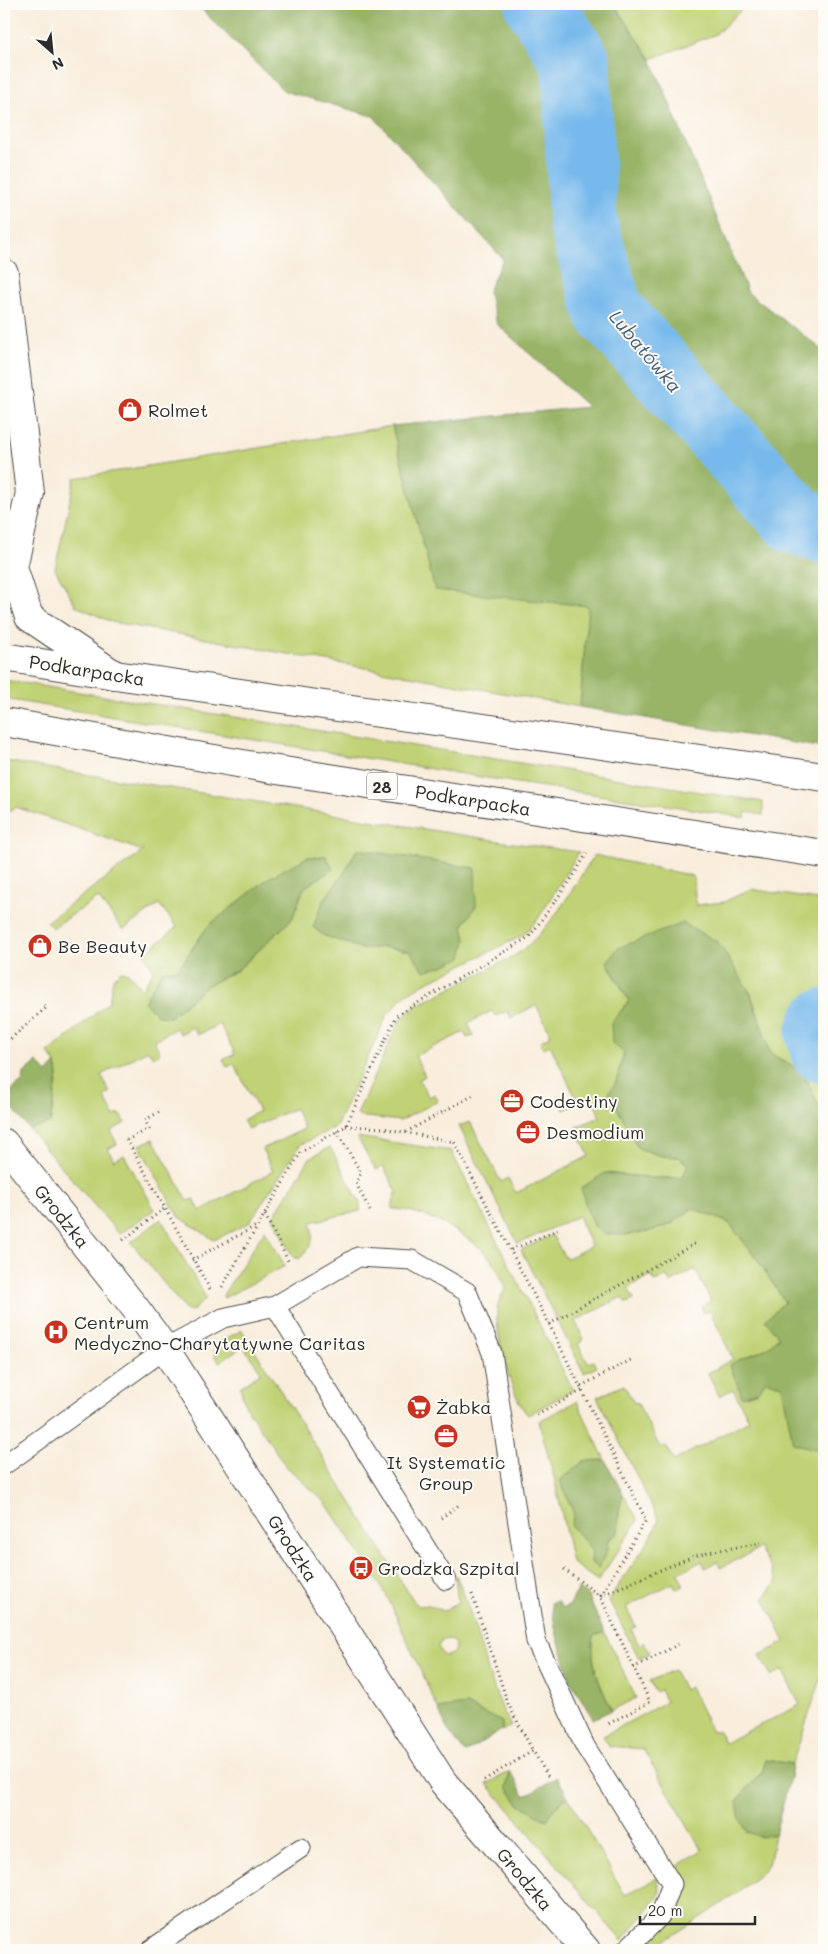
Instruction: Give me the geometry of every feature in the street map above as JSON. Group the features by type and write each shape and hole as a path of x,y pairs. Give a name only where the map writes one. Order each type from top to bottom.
{"main road":[{"path":"4,273 30,493 8,565 29,617 115,675"},
{"name":"Podkarpacka","path":"4,657 115,675 824,777"},
{"name":"Podkarpacka","path":"4,722 277,770 824,854"},
{"name":"Grodzka","path":"4,1143 136,1309 165,1349 443,1782 586,1950"}],"lane":[{"path":"4,1465 165,1349 224,1318 275,1306 358,1257 412,1260 467,1292 492,1353 536,1641 581,1738 672,1884 660,1916 626,1950"},
{"path":"275,1306 446,1580"},
{"path":"150,1950 301,1848"}],"path":[{"path":"346,1126 396,1016 530,936 572,878 588,852"},
{"path":"4,1036 8,1041 47,1007 45,1005"},
{"path":"405,1132 474,1095"},
{"path":"159,1112 145,1120 149,1129 127,1140 192,1260 215,1298"},
{"path":"220,1290 301,1152 346,1126 383,1128 454,1142 582,1388 646,1520 600,1596"},
{"path":"337,1131 361,1173 356,1183 370,1211"},
{"path":"119,1242 164,1209"},
{"path":"265,1215 290,1264"},
{"path":"192,1260 259,1225"},
{"path":"511,1250 559,1228"},
{"path":"549,1324 696,1243"},
{"path":"537,1415 631,1360"},
{"path":"439,1525 441,1517 459,1505"},
{"path":"600,1596 691,1557 708,1552 761,1544"},
{"path":"564,1569 600,1596 650,1702 581,1738"},
{"path":"471,1592 508,1704 549,1778"},
{"path":"633,1668 681,1643"},
{"path":"479,1783 533,1751"}],"green space":[{"path":"196,4 614,4 651,59 748,293 824,351 824,748 580,707 588,606 435,590 392,426 588,407 497,324 488,291 503,259 373,116 284,91"},
{"path":"614,4 747,4 716,34 651,59"},
{"path":"392,426 435,589 588,606 580,707 112,622 76,606 55,569 75,478"},
{"path":"4,680 763,802 763,815 746,812 745,818 4,699"},
{"path":"4,761 499,841 579,852 538,919 522,936 423,984 405,995 387,1015 336,1127 300,1145 249,1223 214,1240 178,1216 139,1145 153,1139 188,1201 194,1199 200,1211 273,1171 262,1149 304,1129 295,1108 248,1129 243,1120 259,1111 234,1064 227,1067 223,1060 235,1054 220,1024 197,1035 193,1027 180,1034 177,1028 154,1040 160,1053 153,1057 148,1050 101,1075 110,1093 104,1096 114,1116 120,1114 125,1123 111,1131 117,1144 108,1149 114,1160 124,1155 155,1210 119,1234 29,1129 50,1123 58,1076 56,1063 48,1053 109,1002 113,979 121,971 127,972 142,989 154,970 144,954 177,927 159,904 123,930 98,898 52,928 46,922 143,851 16,807 4,814","holes":["357,849 476,906 463,925 466,941 410,951 384,947 363,949 323,935 313,927 324,900 344,873","326,856 333,869 304,888 292,919 238,970 208,985 170,1017 148,998 162,971 178,969 208,926 270,877 308,857"]},
{"path":"357,849 475,868 476,906 463,925 466,941 462,957 443,966 424,971 410,951 384,947 363,949 323,935 313,927 324,900 344,873"},
{"path":"594,855 693,876 696,905 724,902 751,889 824,901 824,1118 803,1072 770,1053 751,994 607,962 629,1001 611,1023 624,1053 616,1082 661,1156 679,1157 688,1165 683,1178 653,1178 605,1173 638,1234 670,1225 693,1208 729,1223 757,1259 785,1302 781,1330 774,1342 768,1347 730,1365 742,1396 758,1392 766,1380 782,1386 793,1443 819,1449 824,1441 824,1670 792,1764 766,1760 762,1772 737,1800 761,1836 775,1834 768,1864 761,1873 733,1896 650,1950 640,1950 679,1905 681,1900 683,1890 674,1868 702,1850 643,1749 609,1746 603,1736 666,1702 660,1690 655,1692 649,1681 674,1670 684,1690 690,1687 712,1732 719,1731 724,1743 800,1705 782,1670 771,1676 760,1655 785,1642 764,1598 777,1581 760,1548 720,1568 717,1561 705,1568 702,1561 678,1573 684,1586 676,1589 673,1583 626,1607 636,1627 631,1629 639,1645 644,1643 650,1653 639,1658 609,1601 642,1551 659,1520 597,1397 624,1385 634,1403 637,1402 660,1448 666,1446 674,1461 749,1420 733,1389 719,1396 708,1373 733,1359 710,1311 704,1313 701,1307 711,1301 695,1269 670,1283 667,1276 655,1282 651,1275 628,1288 634,1300 626,1303 622,1297 575,1321 584,1340 578,1344 588,1363 594,1361 597,1367 584,1373 521,1250 552,1235 566,1259 591,1246 578,1216 518,1244 459,1126 470,1122 501,1182 508,1178 516,1193 589,1156 576,1127 600,1117 592,1097 564,1110 562,1104 575,1096 550,1045 543,1048 540,1041 551,1035 536,1005 511,1018 507,1011 496,1016 492,1011 468,1023 474,1036 467,1038 464,1032 415,1056 425,1076 419,1080 429,1097 435,1094 438,1101 400,1121 358,1116 357,1114 399,1021 416,1006 516,955 528,945 540,934 560,909"},
{"path":"326,856 333,869 304,888 292,919 237,970 208,985 170,1017 158,1016 144,1002 162,971 178,969 208,926 270,877 308,857"},
{"path":"683,923 718,942 751,994 770,1053 803,1072 824,1118 824,1292 819,1292 824,1306 824,1441 819,1450 793,1443 782,1386 766,1380 758,1392 742,1397 730,1365 766,1349 779,1337 765,1320 785,1302 757,1259 729,1223 693,1208 673,1222 654,1230 621,1235 610,1234 602,1232 593,1224 588,1214 581,1188 605,1173 653,1178 682,1178 688,1165 679,1157 661,1156 638,1148 609,1092 616,1082 624,1053 612,1043 611,1023 629,1001 607,962 618,948"},
{"path":"37,1062 47,1073 56,1063 58,1076 50,1123 29,1129 4,1097 23,1081 24,1073"},
{"path":"357,1137 451,1151 573,1390 528,1415 522,1407 510,1379 501,1345 497,1315 499,1303 506,1287 494,1264 470,1240 444,1224 417,1213 392,1209 395,1194 398,1194 383,1166 376,1170"},
{"path":"330,1147 360,1203 360,1211 311,1222 312,1242 299,1259 293,1257 273,1217 310,1158"},
{"path":"161,1219 206,1298 194,1310 187,1312 131,1242"},
{"path":"265,1230 285,1266 224,1298 223,1295"},
{"path":"242,1330 417,1606 428,1605 444,1611 458,1602 456,1575 464,1594 488,1670 511,1726 502,1731 502,1722 466,1705 438,1709 386,1594 325,1502 285,1465 246,1407 240,1387 261,1372 243,1346 219,1362 214,1354 218,1343","holes":["449,1639 455,1644 455,1650 452,1654 446,1656 441,1653 438,1646 443,1640"]},
{"path":"577,1401 605,1460 584,1461 560,1480 574,1514 571,1525 592,1551 591,1563 599,1567 607,1550 608,1540 618,1533 619,1511 623,1494 638,1520 598,1581 572,1563 555,1481 539,1421"},
{"path":"605,1460 623,1494 619,1511 618,1533 608,1540 607,1550 599,1568 591,1563 592,1551 571,1525 574,1514 560,1480 584,1461"},
{"path":"579,1588 588,1596 604,1632 594,1636 593,1656 600,1683 612,1710 593,1719 571,1682 556,1632 551,1603 558,1601 562,1608 569,1606"},
{"path":"604,1632 636,1698 612,1710 600,1683 593,1656 594,1636"},
{"path":"466,1705 502,1722 502,1730 465,1753 447,1729 438,1709"},
{"path":"766,1760 792,1764 775,1834 761,1837 747,1832 739,1817 737,1800 762,1773"},
{"path":"510,1771 507,1787 518,1803 555,1807 568,1797 625,1895 657,1878 660,1889 658,1897 622,1941 487,1784"},
{"path":"510,1771 525,1796 557,1777 568,1797 555,1807 547,1820 518,1803 507,1787"}],"waterway":[{"name":"Lubatówka","path":"539,4 576,61 583,224 609,311 796,520 824,529"},
{"name":"Lubatówka","path":"824,1023 820,1033 824,1049"}],"place":[{"name":"Rolmet","path":"130,410"},
{"name":"Be Beauty","path":"40,946"},
{"name":"Codestiny","path":"512,1101"},
{"name":"Desmodium","path":"528,1132"},
{"name":"Centrum Medyczno-Charytatywne Caritas","path":"56,1332"},
{"name":"Żabka","path":"419,1407"},
{"name":"It Systematic Group","path":"446,1436"},
{"name":"Grodzka Szpital","path":"361,1568"}]}
